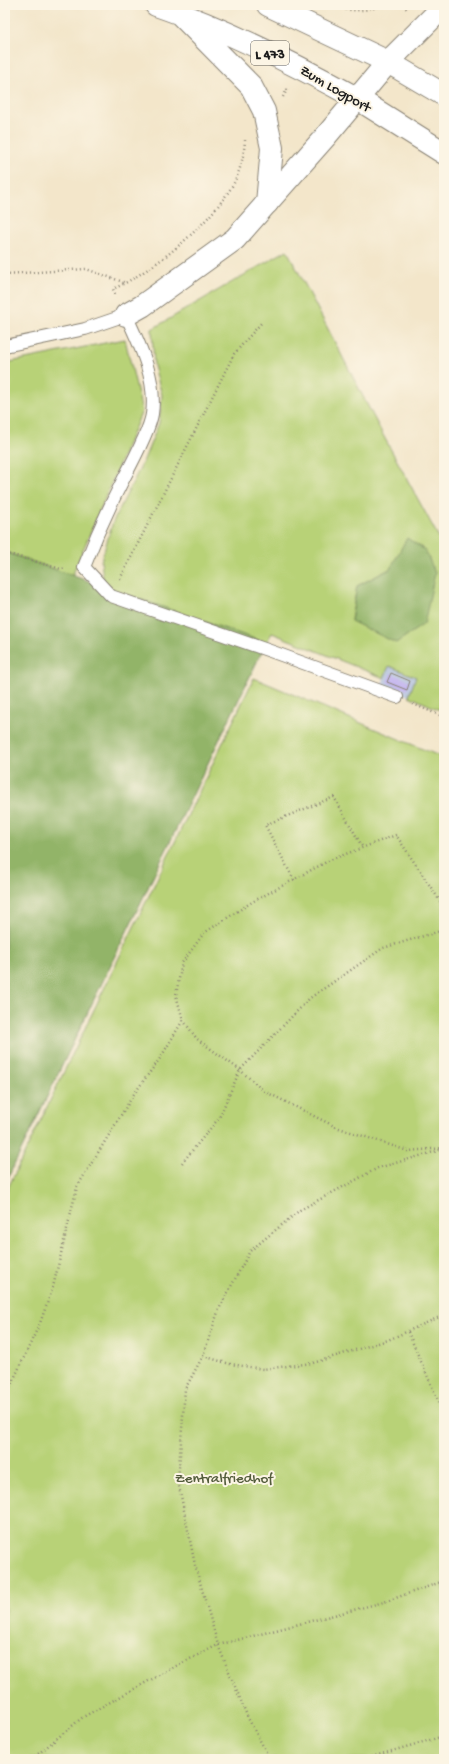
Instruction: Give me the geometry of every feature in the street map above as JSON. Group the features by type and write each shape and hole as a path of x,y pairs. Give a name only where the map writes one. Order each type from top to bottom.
{"main road":[{"name":"Zum Logport","path":"156,5 179,13 300,67 358,99 444,153"},
{"path":"268,5 388,62 444,95"},
{"path":"134,311 235,239 358,99 388,62 444,6"},
{"path":"179,13 251,86 264,111 272,148 267,203"}],"lane":[{"path":"5,346 85,329 134,311 139,343 152,384 152,415 137,453 102,523 84,567 111,596 273,652 396,697"}],"path":[{"path":"320,29 331,5 353,11 370,10 383,5"},
{"path":"264,111 280,102 300,67"},
{"path":"134,311 113,289 126,283 165,257 186,238 223,198 234,182 241,166 245,134"},
{"path":"5,274 86,269 126,283"},
{"path":"126,283 134,311"},
{"path":"111,596 234,354 262,322"},
{"path":"5,553 61,568 84,567"},
{"path":"396,697 444,717"},
{"path":"294,880 265,825 334,797 363,848"},
{"path":"444,907 396,835 330,860 252,902 204,933 182,963 176,995 183,1020 197,1039 240,1070 264,1091 336,1128 408,1152 444,1148"},
{"path":"182,1162 219,1118 240,1070 316,994 383,948 444,930"},
{"path":"5,1398 40,1323 53,1287 77,1187 134,1094 161,1057 183,1020"},
{"path":"270,1759 248,1718 218,1645 196,1565 178,1481 185,1389 203,1356 219,1309 250,1251 300,1210 378,1168 444,1148"},
{"path":"203,1356 230,1364 263,1369 313,1363 388,1340 444,1315"},
{"path":"408,1332 444,1414"},
{"path":"32,1759 83,1717 176,1666 218,1645 384,1602 444,1581"},
{"path":"444,1686 442,1687 444,1693"},
{"path":"364,1759 444,1736"}],"shaded area":[{"path":"389,666 416,677 409,696 381,686"}],"green space":[{"path":"287,250 383,435 444,547 444,712 409,696 416,677 389,666 384,678 272,633 266,643 104,587 101,561 113,522 143,462 159,423 162,395 154,366 152,329","holes":["390,569 351,620 357,586"]},
{"path":"125,339 142,411 72,576 5,552 5,363"},
{"path":"407,538 425,550 435,573 424,624 396,643 351,621 357,586 390,569"},
{"path":"5,552 266,643 5,1184"},
{"name":"Zentralfriedhof","path":"254,678 444,758 444,1759 5,1759 5,1194"}],"building":[{"path":"391,673 410,681 407,690 387,682"}]}
